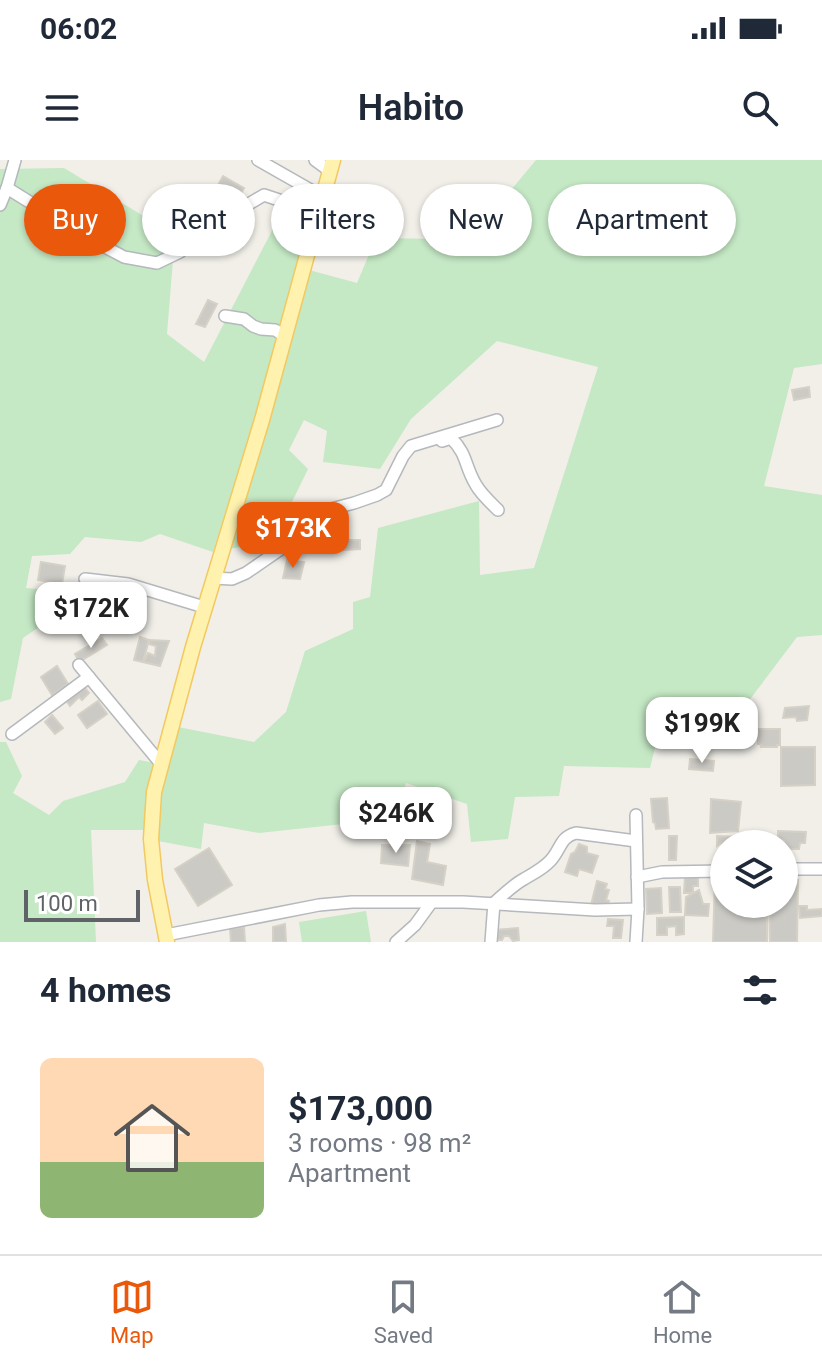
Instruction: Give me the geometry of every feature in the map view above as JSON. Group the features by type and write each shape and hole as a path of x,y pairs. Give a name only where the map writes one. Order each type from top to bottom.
{"main road":[{"path":"166,938 151,839 154,792 204,607 262,420 307,256"}],"street":[{"path":"0,205 15,160"},
{"path":"258,160 300,184"},
{"path":"315,160 332,165"},
{"path":"7,188 124,257 157,263 180,252 191,241 264,195 271,197"},
{"path":"225,316 244,319 253,326 275,330 285,336"},
{"path":"213,578 232,579 246,573 291,542 303,529 305,521 316,513 386,490 411,446 497,420"},
{"path":"414,449 451,438 462,449 477,488 498,510"},
{"path":"85,579 128,584 204,607"},
{"path":"79,665 162,765"},
{"path":"12,734 89,677"},
{"path":"636,815 636,942"},
{"path":"491,942 494,903 523,880 542,870 568,835 576,833 636,841"},
{"path":"798,869 822,869"},
{"path":"637,877 662,872 710,871"},
{"path":"166,938 319,905 352,902 494,903 595,910 638,909"},
{"path":"396,942 415,925 431,903"}],"green space":[{"path":"536,160 822,160 822,364 794,368 764,486 822,495 822,635 797,637 732,723 660,727 650,768 564,766 559,796 515,797 508,839 471,842 467,804 406,783 399,808 371,821 259,833 204,823 201,849 158,841 161,793 178,727 254,742 286,712 305,651 353,629 353,602 370,597 378,528 479,501 480,575 534,568 598,367 497,341 411,419 380,469 323,462 327,431 304,420 289,450 308,469 273,541 229,549 309,270 357,283 368,256 404,256 404,238 420,239 420,256 532,256 532,184 516,184"},
{"path":"64,168 91,184 24,184 24,256 126,256 126,205 142,215 142,256 173,256 167,334 204,362 271,233 271,256 299,256 255,418 213,552 160,534 141,542 85,537 70,554 32,556 26,588 49,590 45,623 23,638 11,699 0,702 0,169"},
{"path":"0,742 6,742 22,776 13,793 49,815 63,801 125,782 139,760 155,763 147,791 145,830 91,830 96,942 0,942"},
{"path":"366,911 371,942 302,942 299,922"}],"building":[{"path":"223,176 237,184 219,184"},
{"path":"208,300 217,304 205,327 196,324"},
{"path":"809,387 810,397 794,400 792,390"},
{"path":"331,540 360,540 360,549 331,551"},
{"path":"287,560 304,562 300,579 283,578"},
{"path":"41,562 65,566 62,584 38,580"},
{"path":"140,637 149,640 143,662 134,660"},
{"path":"102,638 107,645 79,662 75,654"},
{"path":"149,640 169,641 160,666 143,662 148,653 155,656 156,646 149,644"},
{"path":"57,666 68,684 52,695 41,677"},
{"path":"83,685 89,693 70,706 65,699"},
{"path":"98,701 107,714 87,728 78,715"},
{"path":"809,706 807,720 783,718 785,708"},
{"path":"52,715 63,728 55,734 45,722"},
{"path":"758,729 780,729 780,745 761,747 758,744"},
{"path":"781,747 815,747 815,785 781,786"},
{"path":"690,759 714,761 713,771 689,769"},
{"path":"667,798 669,828 656,829 651,799"},
{"path":"711,799 741,802 738,830 710,830"},
{"path":"798,832 806,832 805,843 800,843 799,849"},
{"path":"669,836 677,836 676,860 669,860"},
{"path":"417,841 430,844 427,862 446,866 443,885 412,879"},
{"path":"579,844 587,847 587,853 598,856 592,873 579,869 577,876 565,872 571,854"},
{"path":"382,845 410,845 408,866 381,863"},
{"path":"209,848 232,885 198,906 175,869"},
{"path":"685,876 698,876 698,886 693,886 693,893 684,893"},
{"path":"597,881 607,884 607,907 591,905"},
{"path":"669,887 680,887 681,912 670,912"},
{"path":"661,888 662,913 647,914 646,889"},
{"path":"699,890 703,904 709,904 708,916 685,915 686,897"},
{"path":"799,906 807,906 807,910 822,909 822,916 800,918"},
{"path":"684,917 684,934 676,935 676,926 667,927 667,935 657,935 657,918"},
{"path":"714,918 767,918 767,942 713,942"},
{"path":"769,918 797,918 797,942 770,942"},
{"path":"608,919 623,920 621,938 613,938 614,926 607,926"},
{"path":"285,924 286,942 273,942 273,927"},
{"path":"244,927 245,942 231,942 230,928"},
{"path":"518,928 519,940 513,941 509,936 504,936 502,940 495,940 494,930"}]}
